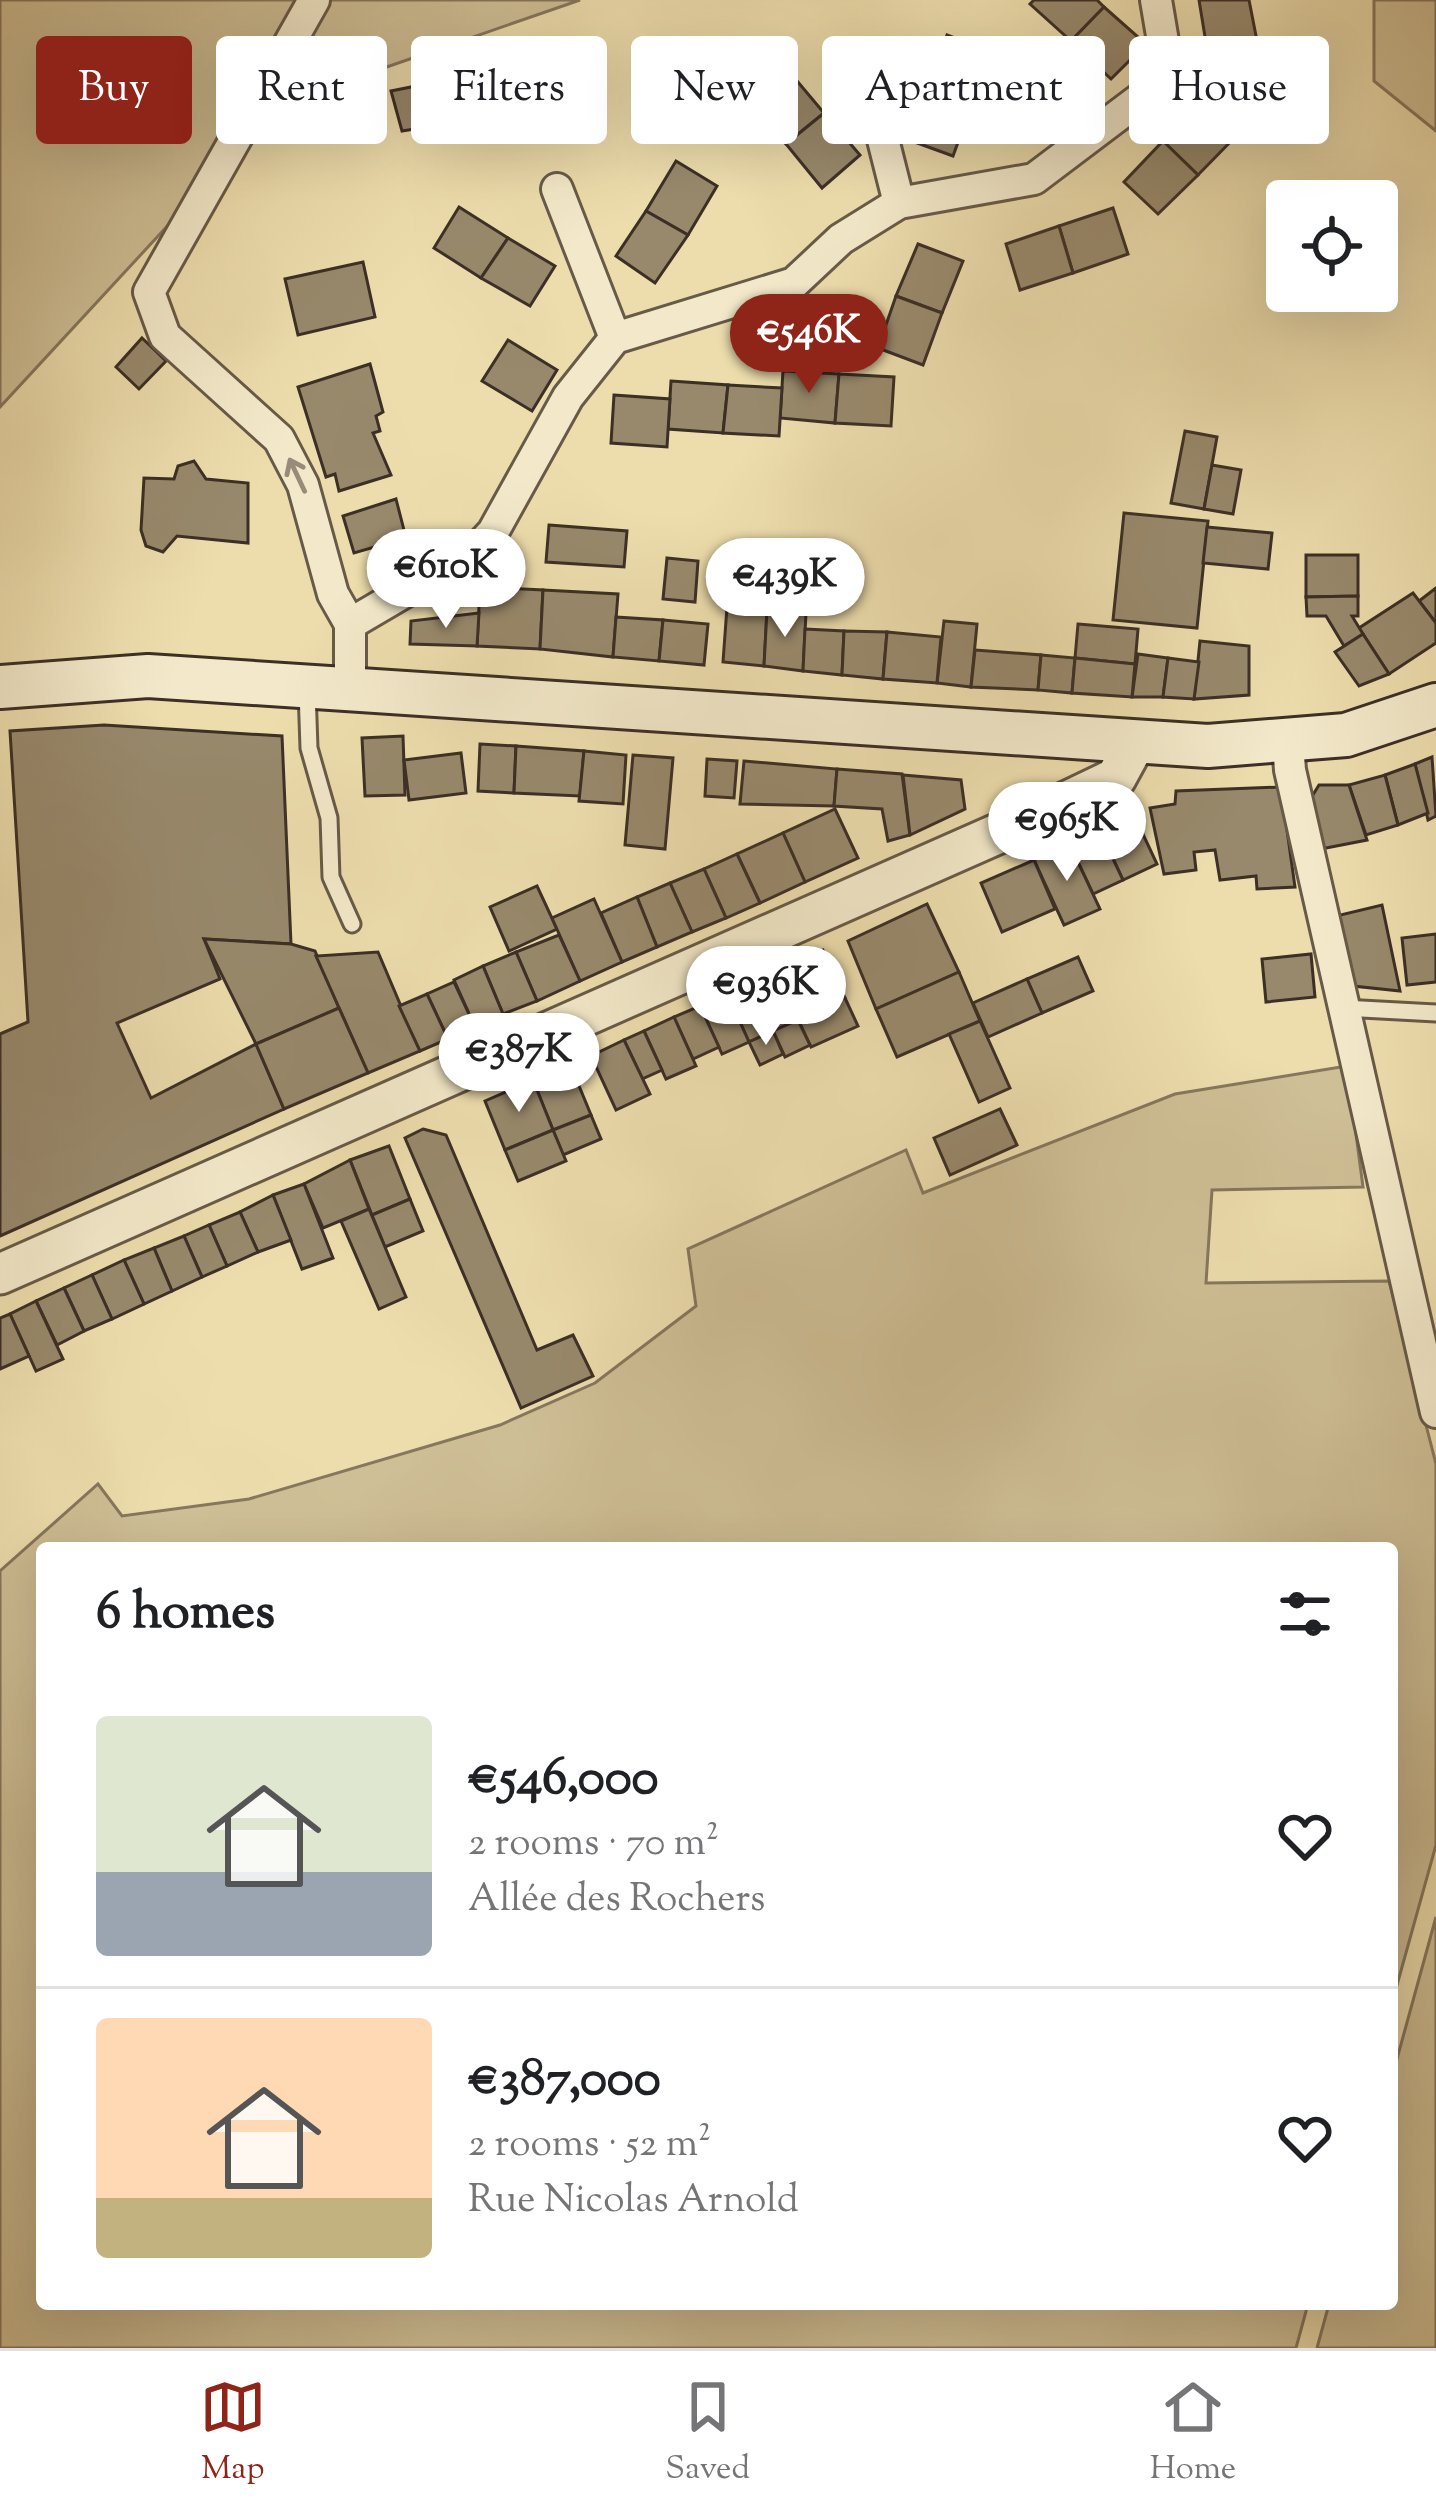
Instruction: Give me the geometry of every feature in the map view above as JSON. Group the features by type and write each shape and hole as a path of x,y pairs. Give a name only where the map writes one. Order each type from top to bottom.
{"main road":[{"path":"0,687 148,676 1134,745 1288,742 1384,727 1436,705"}],"street":[{"path":"314,0 148,292 165,335 279,439 303,485 333,594 350,624 350,689"},
{"path":"1156,0 1162,36"},
{"path":"350,624 476,550 494,532 568,397 615,338 794,283 841,239 899,203 1034,179 1129,107"},
{"path":"884,144 899,203"},
{"path":"557,189 615,338"},
{"path":"1288,742 1343,1008 1436,1412"},
{"path":"0,1274 1022,823 1116,778 1134,745"}],"lane":[{"path":"308,688 309,748 329,818 332,877 352,924"},
{"path":"1343,1008 1436,1013"}],"shaded area":[{"path":"0,0 580,0 476,36 411,36 411,59 387,67 387,36 296,36 286,29 282,36 216,36 216,144 224,144 196,195 0,407"},
{"path":"1374,0 1436,0 1436,131 1374,81"},
{"path":"1347,1066 1363,1187 1212,1190 1206,1283 1389,1281 1436,1464 1436,1845 1398,1981 1398,1542 36,1542 36,2310 1306,2310 1296,2348 0,2348 0,1571 98,1484 122,1516 249,1499 500,1425 595,1383 696,1306 688,1249 906,1150 923,1193 1175,1094"},
{"path":"1436,1917 1436,2348 1317,2348 1327,2310 1398,2310 1398,2055"}],"building":[{"path":"1034,0 1097,0 1104,7 1076,36 1065,36 1030,4"},
{"path":"1199,0 1249,0 1256,36 1205,36"},
{"path":"1104,7 1137,36 1129,36 1129,61 1111,79 1105,73 1105,36 1076,36"},
{"path":"798,82 822,111 798,134"},
{"path":"411,87 411,130 402,131 391,91"},
{"path":"822,115 822,144 851,144 860,155 822,188 786,144 798,144 798,134"},
{"path":"920,144 957,144 953,156"},
{"path":"1160,144 1166,144 1198,175 1158,214 1124,182"},
{"path":"1166,144 1228,144 1198,175"},
{"path":"676,161 717,186 688,235 646,211"},
{"path":"459,207 508,238 481,278 434,248"},
{"path":"1113,208 1128,254 1073,273 1059,226"},
{"path":"646,211 688,235 655,283 616,256"},
{"path":"1059,226 1073,273 1020,290 1006,244"},
{"path":"508,238 555,266 530,306 481,278"},
{"path":"918,244 963,261 942,313 896,296"},
{"path":"363,262 375,317 298,335 285,279"},
{"path":"896,296 942,313 923,365 878,348"},
{"path":"142,338 166,361 139,389 116,367"},
{"path":"508,340 557,370 532,411 482,381"},
{"path":"370,364 383,412 376,416 380,431 373,433 391,475 339,491 335,474 326,477 298,387"},
{"path":"783,371 839,374 835,423 780,418"},
{"path":"839,374 894,377 891,426 835,423"},
{"path":"671,381 728,385 723,433 668,429"},
{"path":"728,385 782,388 779,436 723,433"},
{"path":"614,395 670,399 667,447 611,443"},
{"path":"1185,431 1217,437 1204,509 1171,503"},
{"path":"194,461 206,479 248,483 248,543 177,536 163,552 146,546 141,530 144,478 174,479 178,466"},
{"path":"1212,465 1241,470 1233,514 1204,509"},
{"path":"396,499 406,538 354,553 343,516"},
{"path":"1124,513 1208,521 1197,628 1113,620"},
{"path":"549,525 627,531 624,567 546,562"},
{"path":"1207,527 1272,533 1268,569 1203,563"},
{"path":"1306,555 1358,555 1358,596 1306,597"},
{"path":"667,558 698,561 695,602 663,599"},
{"path":"480,587 543,590 540,649 477,646"},
{"path":"1436,588 1436,623 1419,601"},
{"path":"543,590 618,594 613,657 540,649"},
{"path":"1413,593 1436,623 1436,643 1389,674 1359,628"},
{"path":"1358,596 1358,616 1352,616 1363,634 1344,646 1326,616 1307,616 1306,597"},
{"path":"727,607 767,610 764,666 723,662"},
{"path":"767,610 806,613 803,671 764,666"},
{"path":"479,613 477,646 410,644 411,621"},
{"path":"616,617 663,620 659,661 613,657"},
{"path":"663,620 708,624 704,665 659,661"},
{"path":"944,621 977,624 971,687 937,683"},
{"path":"1078,624 1138,629 1135,664 1075,658"},
{"path":"805,629 844,631 842,675 803,671"},
{"path":"844,631 887,632 883,679 842,675"},
{"path":"887,632 941,637 937,683 883,679"},
{"path":"1363,634 1389,674 1359,686 1335,652"},
{"path":"1200,641 1249,646 1249,695 1194,699"},
{"path":"975,650 1041,655 1038,690 971,687"},
{"path":"1138,654 1168,658 1163,697 1132,697"},
{"path":"1041,655 1075,658 1072,693 1038,690"},
{"path":"1075,658 1135,664 1132,697 1072,693"},
{"path":"1168,658 1199,662 1194,699 1163,697"},
{"path":"104,725 282,736 291,944 204,939 220,979 117,1023 151,1098 256,1044 284,1109 0,1236 0,1034 28,1022 10,731"},
{"path":"403,736 405,795 365,796 362,738"},
{"path":"480,744 516,746 514,793 478,791"},
{"path":"516,746 584,751 580,796 514,793"},
{"path":"584,751 626,755 623,804 579,801"},
{"path":"461,753 466,793 409,800 404,760"},
{"path":"633,755 673,758 665,849 625,845"},
{"path":"1432,757 1436,816 1428,820 1415,764"},
{"path":"707,759 737,761 734,798 705,796"},
{"path":"744,761 837,769 834,806 740,804"},
{"path":"1415,764 1428,813 1398,825 1385,775"},
{"path":"837,769 902,774 910,835 888,841 882,809 834,806"},
{"path":"903,775 961,780 965,809 910,835"},
{"path":"1385,775 1398,825 1366,835 1349,785"},
{"path":"1319,785 1349,785 1367,840 1321,849 1311,798"},
{"path":"1281,787 1295,887 1257,889 1256,876 1220,880 1215,850 1194,852 1196,870 1164,874 1150,808 1175,804 1176,791"},
{"path":"835,809 858,858 805,882 783,833"},
{"path":"1133,813 1157,864 1123,880 1099,829"},
{"path":"1099,829 1123,880 1093,894 1069,843"},
{"path":"783,833 805,882 760,903 737,854"},
{"path":"1069,843 1100,909 1064,925 1034,860"},
{"path":"737,854 760,903 726,918 704,869"},
{"path":"1034,860 1055,909 1002,932 981,883"},
{"path":"704,869 726,918 692,932 670,883"},
{"path":"670,883 692,932 657,947 637,897"},
{"path":"537,886 557,929 509,951 490,907"},
{"path":"637,897 657,947 622,962 601,913"},
{"path":"594,899 622,962 580,981 552,918"},
{"path":"927,904 959,972 876,1009 848,941"},
{"path":"1382,905 1400,991 1353,986 1336,916"},
{"path":"1436,934 1436,982 1407,985 1402,938"},
{"path":"559,935 580,981 537,1001 516,952"},
{"path":"204,939 291,944 315,951 339,1008 256,1044"},
{"path":"823,950 845,998 798,1020 776,971"},
{"path":"378,952 420,1051 368,1073 316,956"},
{"path":"516,952 537,1001 503,1014 483,966"},
{"path":"1311,954 1315,997 1266,1002 1262,959"},
{"path":"1078,957 1093,991 1042,1013 1027,979"},
{"path":"483,966 503,1014 475,1027 454,980"},
{"path":"776,971 798,1020 773,1031 751,982"},
{"path":"959,972 980,1021 897,1057 876,1009"},
{"path":"1027,979 1042,1013 988,1037 973,1003"},
{"path":"454,982 475,1027 448,1039 427,994"},
{"path":"751,982 773,1031 749,1042 727,993"},
{"path":"727,993 749,1042 722,1054 700,1006"},
{"path":"427,994 448,1039 420,1051 399,1006"},
{"path":"845,998 858,1026 811,1047 798,1020"},
{"path":"700,1006 719,1047 693,1059 674,1017"},
{"path":"339,1008 368,1073 284,1109 256,1044"},
{"path":"674,1017 696,1066 666,1079 644,1031"},
{"path":"798,1020 810,1045 785,1057 773,1031"},
{"path":"980,1021 1010,1088 979,1102 949,1034"},
{"path":"644,1031 662,1070 642,1079 624,1040"},
{"path":"773,1031 783,1054 760,1065 749,1042"},
{"path":"624,1040 650,1094 616,1110 591,1056"},
{"path":"570,1064 591,1115 553,1130 533,1080"},
{"path":"533,1080 553,1130 505,1150 485,1101"},
{"path":"1000,1109 1017,1145 950,1175 934,1138"},
{"path":"591,1115 601,1139 563,1155 553,1130"},
{"path":"423,1129 446,1135 537,1350 573,1335 593,1376 521,1408 405,1138"},
{"path":"553,1130 566,1161 518,1181 505,1150"},
{"path":"389,1146 410,1199 372,1215 350,1160"},
{"path":"350,1160 369,1209 323,1228 304,1184"},
{"path":"304,1184 333,1258 302,1269 273,1195"},
{"path":"273,1195 291,1240 258,1252 240,1212"},
{"path":"410,1199 423,1231 385,1247 372,1215"},
{"path":"369,1209 406,1297 379,1309 341,1221"},
{"path":"240,1212 258,1252 227,1266 209,1225"},
{"path":"209,1225 227,1266 202,1277 184,1236"},
{"path":"184,1236 202,1277 172,1291 154,1248"},
{"path":"154,1248 172,1291 144,1304 124,1260"},
{"path":"124,1260 144,1304 112,1319 92,1275"},
{"path":"92,1275 112,1319 84,1331 64,1288"},
{"path":"64,1288 84,1331 57,1345 36,1301"},
{"path":"36,1301 63,1359 36,1371 10,1314"},
{"path":"10,1314 29,1356 0,1369 0,1318"}]}
